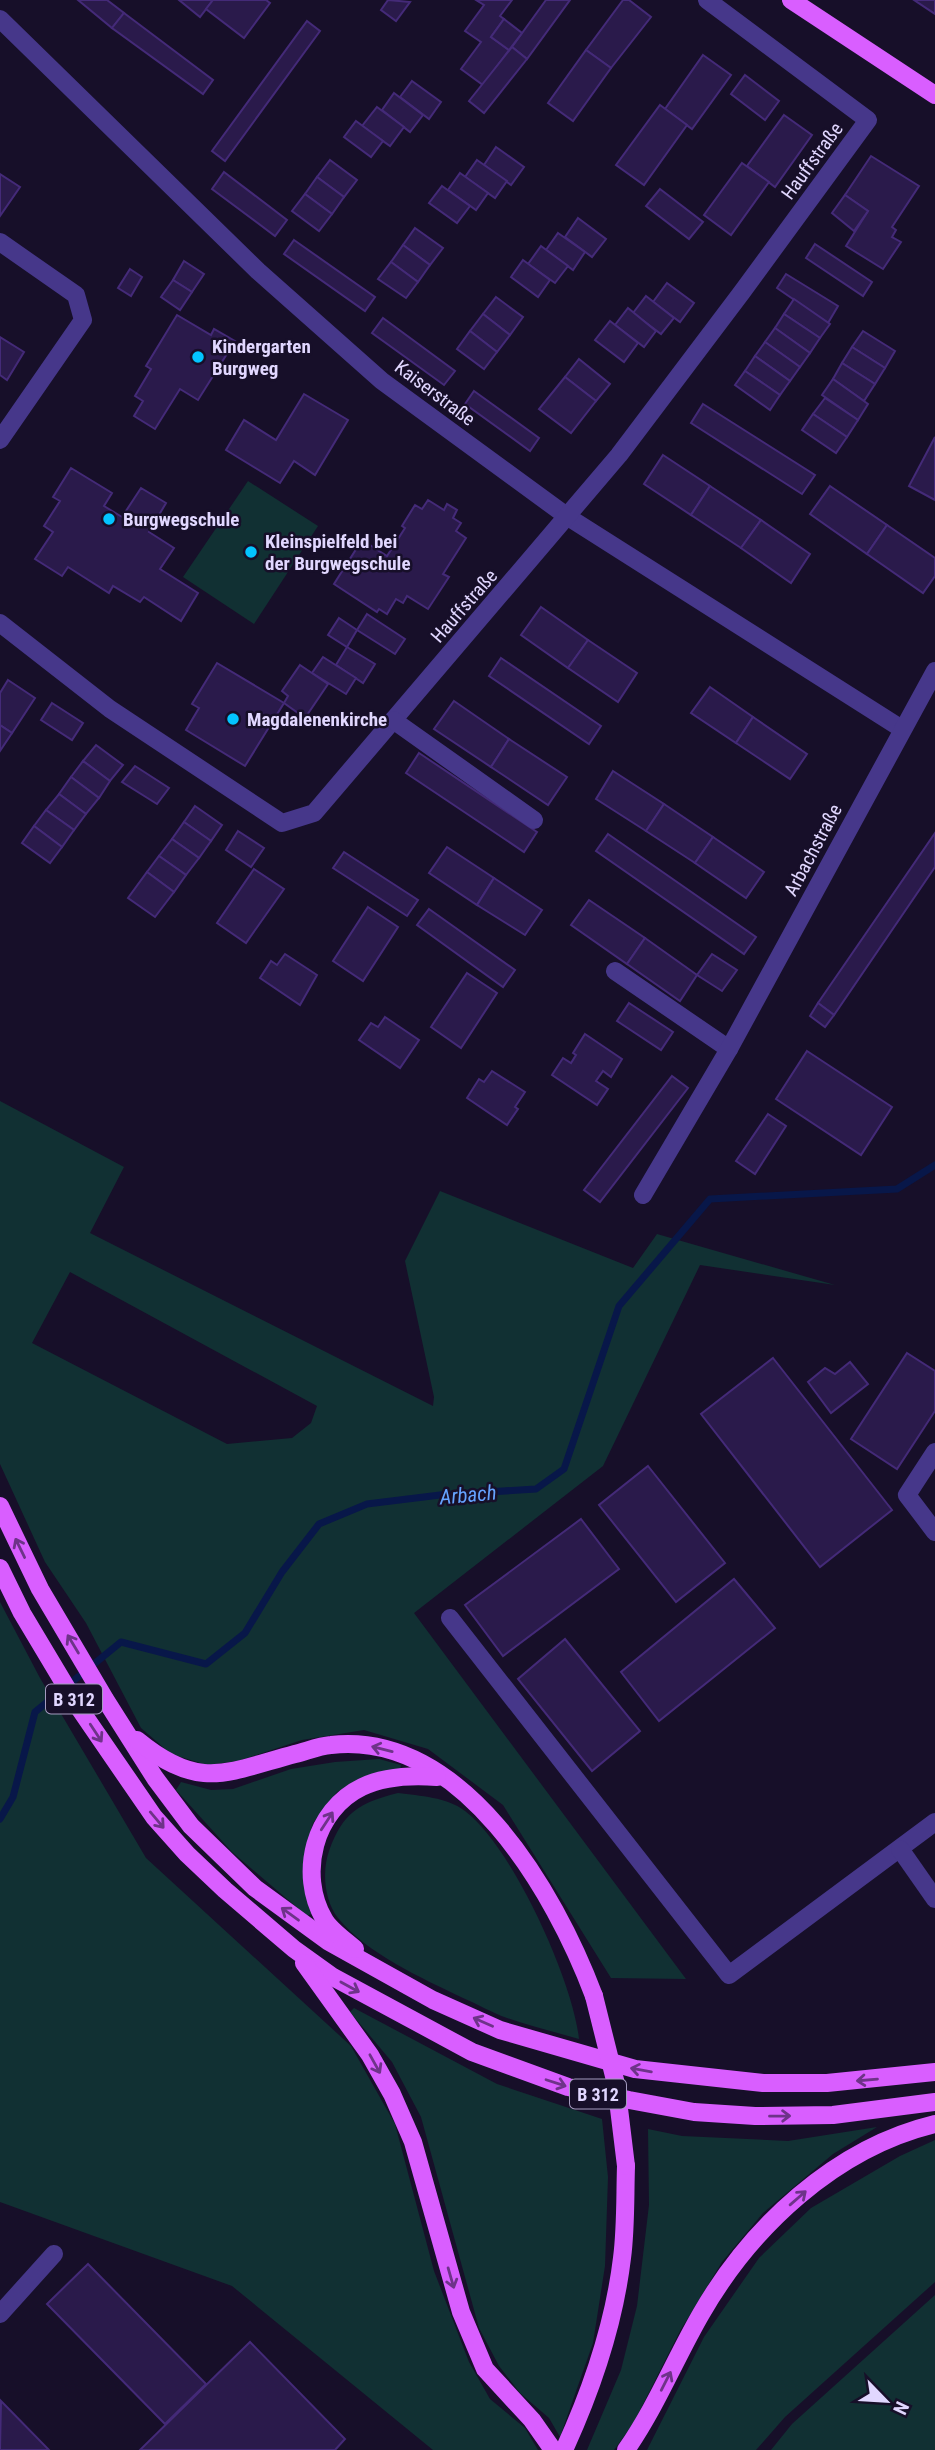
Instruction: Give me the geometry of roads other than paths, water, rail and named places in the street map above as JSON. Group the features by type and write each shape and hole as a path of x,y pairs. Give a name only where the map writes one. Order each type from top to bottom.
{"main road":[{"path":"791,0 935,95"},
{"name":"B 312","path":"0,1506 40,1589 155,1779 191,1826 255,1888 329,1942 433,2000 500,2030 635,2069 763,2083 827,2083 935,2072"},
{"name":"B 312","path":"0,1568 22,1613 77,1704 154,1817 187,1854 225,1890 333,1978 472,2052 568,2087 694,2112 755,2116 833,2115 935,2102"},
{"name":"B 312","path":"123,1728 155,1755 183,1769 208,1775 232,1773 329,1745 357,1744 385,1748 443,1777 477,1802 511,1843 545,1891 579,1955 594,1996 616,2084 626,2166 622,2257 610,2325 586,2404 564,2450"},
{"name":"B 312","path":"369,1963 324,1920 313,1890 311,1861 322,1825 343,1798 363,1787 409,1775 443,1777"},
{"path":"294,1948 370,2054 391,2094 412,2142 461,2312 485,2370 533,2420 553,2450"},
{"path":"626,2450 649,2414 691,2332 723,2279 771,2221 806,2191 866,2150 912,2130 935,2124"}],"street":[{"name":"Hauffstraße","path":"0,623 110,709 282,823 314,813 619,455 869,120 708,0"},
{"name":"Kaiserstraße","path":"0,19 258,271 382,381 568,517 902,729"},
{"path":"0,242 76,295 83,320 0,440"},
{"name":"Arbachstraße","path":"643,1195 729,1049 935,671"},
{"path":"393,720 534,820"},
{"path":"615,971 729,1049"},
{"path":"935,1452 907,1495 935,1532"},
{"path":"450,1618 729,1975 935,1822"},
{"path":"900,1849 935,1899"},
{"path":"0,2314 54,2254"}],"waterway":[{"name":"Arbach","path":"0,1819 13,1797 35,1712 121,1642 206,1664 245,1633 282,1572 319,1524 367,1504 440,1495 536,1489 564,1469 619,1306 710,1199 897,1189 935,1165"}],"place":[{"name":"Kindergarten Burgweg","path":"198,357"},
{"name":"Burgwegschule","path":"109,519"},
{"name":"Kleinspielfeld bei der Burgwegschule","path":"251,552"},
{"name":"Magdalenenkirche","path":"233,719"}]}
